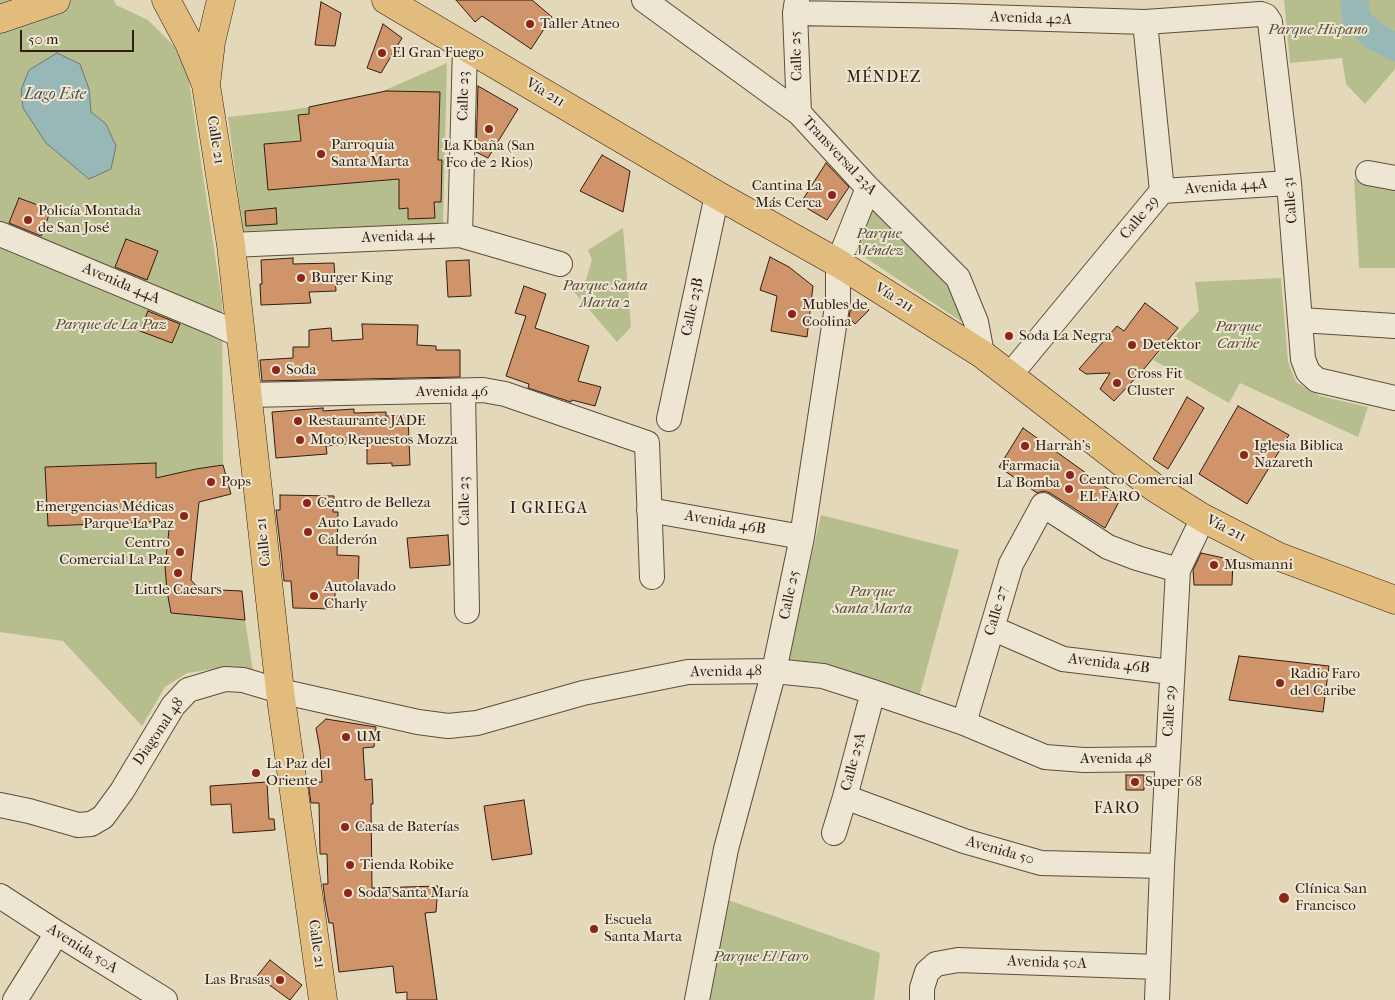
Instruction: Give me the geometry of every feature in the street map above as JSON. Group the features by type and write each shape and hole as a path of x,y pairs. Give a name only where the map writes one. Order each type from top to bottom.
{"main road":[{"path":"0,19 56,0"},
{"name":"Calle 21","path":"166,0 206,84 232,245 280,691 323,1000"},
{"name":"Calle 21","path":"206,84 211,42 221,0"},
{"name":"Vía 211","path":"386,0 717,195 838,263 982,354 1155,488 1203,518 1277,556 1395,600"}],"street":[{"name":"Transversal 23A","path":"644,0 799,113 868,188 958,278 976,322 982,354"},
{"name":"Calle 25","path":"796,7 799,113"},
{"name":"Avenida 42A","path":"796,7 953,8 1145,22 1261,14 1266,16"},
{"name":"Calle 31","path":"1266,16 1270,22 1289,183 1303,359 1308,372 1317,380 1395,398"},
{"name":"Calle 29","path":"1010,374 1162,191 1145,22"},
{"name":"Calle 23","path":"460,236 465,46"},
{"path":"1368,174 1395,178"},
{"name":"Avenida 44A","path":"1162,191 1289,183"},
{"name":"Calle 25","path":"697,1000 726,849 774,671 802,537 838,300 838,263 868,188"},
{"name":"Calle 23B","path":"669,419 717,195"},
{"name":"Avenida 44A","path":"0,234 242,336"},
{"name":"Avenida 44","path":"232,245 460,236 560,264"},
{"path":"1301,320 1395,326"},
{"name":"Calle 23","path":"464,390 467,611"},
{"name":"Avenida 46","path":"248,395 464,390 483,390 505,394 647,443 649,510"},
{"name":"Calle 27","path":"964,723 1011,564 1043,505 1108,547 1178,570"},
{"path":"649,510 652,577"},
{"name":"Avenida 46B","path":"649,510 802,537"},
{"name":"Calle 29","path":"1157,1000 1167,759 1178,570 1203,518"},
{"name":"Avenida 46B","path":"992,628 1063,659 1172,672"},
{"name":"Avenida 48","path":"280,691 418,722 448,726 477,723 583,693 688,672 774,671 823,676 964,723 1045,757 1084,760 1167,759"},
{"name":"Diagonal 48","path":"0,805 78,825 91,824 103,817 172,706 188,690 225,679 243,680 280,691"},
{"name":"Calle 25A","path":"834,833 846,796 873,692"},
{"name":"Avenida 50","path":"846,796 964,842 1041,863 1162,866"},
{"name":"Avenida 50A","path":"0,896 164,1000"},
{"path":"15,1000 57,933"},
{"name":"Avenida 50A","path":"922,1000 922,988 927,972 936,964 958,960 1158,967"}],"green space":[{"name":"Parque de La Paz","path":"0,0 114,0 116,5 148,20 174,46 188,75 222,302 223,465 166,476 170,508 165,566 167,591 172,613 245,620 253,671 220,668 187,673 165,687 142,726 63,641 0,632"},
{"name":"Parque Hispano","path":"1284,0 1347,0 1350,18 1368,37 1395,51 1395,69 1365,104 1346,84 1342,58 1290,63"},
{"path":"1364,0 1395,0 1395,35 1373,19"},
{"path":"447,63 443,225 243,231 228,117 309,107 309,114 299,116 301,136 386,120 383,91","holes":["339,137 268,190 264,144"]},
{"path":"1354,179 1395,187 1395,268 1359,268"},
{"name":"Parque Méndez","path":"871,208 953,285 971,328 854,250"},
{"name":"Parque Santa Marta 2","path":"623,228 631,327 617,342 569,286 579,285 586,280 592,260 588,250"},
{"name":"Parque Caribe","path":"1281,278 1288,362 1296,382 1320,396 1368,407 1358,437 1240,383 1229,403 1153,360 1199,311 1195,282"},
{"name":"Parque Santa Marta","path":"821,515 959,550 919,697 788,659"},
{"name":"Parque El Faro","path":"728,900 880,953 874,1000 709,1000"}],"water":[{"name":"Lago Este","path":"57,53 80,64 89,89 91,112 106,124 116,146 111,169 89,179 46,143 23,108 21,90 29,70"}],"building":[{"path":"456,0 532,0 552,17 531,49 482,16 475,22"},
{"path":"321,2 341,13 335,46 315,45"},
{"name":"El Gran Fuego","path":"383,24 402,38 381,73 367,68"},
{"name":"La Kbaña (San Fco de 2 Rios)","path":"478,86 518,109 488,158 476,152"},
{"path":"386,91 440,92 438,160 442,160 441,202 434,202 435,218 408,219 408,208 399,209 399,179 268,190 264,144 301,141 298,115 309,114 309,107"},
{"path":"602,155 630,171 623,212 580,191"},
{"path":"826,163 849,187 827,220 800,204"},
{"name":"Policía Montada de San José","path":"19,198 51,210 41,236 9,223"},
{"path":"276,208 277,224 246,226 245,211"},
{"path":"126,239 158,251 147,280 115,267"},
{"name":"Mubles de Coolina","path":"770,257 789,267 813,286 807,337 771,331 777,296 760,290"},
{"name":"Burger King","path":"293,258 293,264 334,263 336,291 309,292 311,303 261,305 261,260"},
{"path":"469,260 471,296 448,297 446,261"},
{"path":"524,286 546,294 535,328 589,346 578,381 601,387 595,406 572,400 571,402 528,388 529,384 506,376 526,316 515,313"},
{"name":"Detektor","path":"1145,303 1178,328 1114,401 1100,389 1110,373 1086,374 1079,369 1117,326 1124,331"},
{"path":"858,305 869,310 855,324 849,318 850,311"},
{"path":"148,311 180,324 172,343 140,331"},
{"path":"362,324 418,325 417,345 436,346 436,350 460,350 460,377 262,381 260,360 293,358 293,347 309,347 309,330 331,328 332,341 363,339"},
{"path":"1187,397 1204,408 1168,469 1153,459"},
{"name":"Iglesia Biblica Nazareth","path":"1238,406 1289,435 1247,504 1199,474"},
{"path":"323,408 323,411 354,409 354,413 386,412 386,416 408,415 410,465 392,466 392,463 367,464 367,442 326,446 327,454 276,458 272,412"},
{"name":"Centro Comercial EL FARO","path":"1023,428 1121,498 1105,528 1050,493 1044,491 1037,493 999,467"},
{"path":"156,463 156,478 223,465 231,494 199,502 191,580 199,589 242,591 245,620 171,613 165,566 170,521 48,526 45,467"},
{"path":"280,495 334,496 333,512 338,512 337,555 359,556 358,585 335,584 335,609 293,608 291,581 284,581 276,510 280,510"},
{"path":"448,535 450,565 410,568 407,538"},
{"name":"Musmanni","path":"1201,553 1233,560 1232,585 1194,585 1193,570"},
{"name":"Radio Faro del Caribe","path":"1239,656 1329,666 1323,712 1229,700"},
{"path":"326,719 376,727 374,747 363,748 365,780 372,779 372,888 438,886 436,912 425,913 437,1000 407,1000 407,992 396,993 393,966 339,972 333,923 329,923 325,901 323,884 328,884 327,854 320,854 319,803 311,803 308,782 322,782 320,750 316,728"},
{"name":"Super 68","path":"1126,775 1144,775 1144,790 1126,790"},
{"path":"267,782 269,819 274,819 275,830 233,833 231,804 211,805 210,786"},
{"path":"524,800 532,854 492,860 484,806"},
{"name":"Las Brasas","path":"270,960 302,985 290,1000 257,976"}],"waterway":[{"path":"1354,0 1356,18 1373,35 1395,47"}],"place":[{"name":"Taller Atneo","path":"530,24"},
{"name":"El Gran Fuego","path":"382,53"},
{"name":"La Kbaña (San Fco de 2 Rios)","path":"489,129"},
{"name":"Parroquia Santa Marta","path":"321,154"},
{"name":"Cantina La Más Cerca","path":"832,195"},
{"name":"Policía Montada de San José","path":"28,220"},
{"name":"Burger King","path":"301,278"},
{"name":"Mubles de Coolina","path":"792,314"},
{"name":"Soda La Negra","path":"1009,336"},
{"name":"Detektor","path":"1132,345"},
{"name":"Soda","path":"276,370"},
{"name":"Cross Fit Cluster","path":"1117,383"},
{"name":"Restaurante JADE","path":"298,421"},
{"name":"Moto Repuestos Mozza","path":"300,440"},
{"name":"Harrah's","path":"1025,446"},
{"name":"Iglesia Biblica Nazareth","path":"1244,455"},
{"name":"Farmacia La Bomba","path":"1070,475"},
{"name":"Pops","path":"211,482"},
{"name":"Centro Comercial EL FARO","path":"1069,489"},
{"name":"Centro de Belleza","path":"307,503"},
{"name":"Emergencias Médicas Parque La Paz","path":"184,516"},
{"name":"Auto Lavado Calderón","path":"308,532"},
{"name":"Centro Comercial La Paz","path":"180,552"},
{"name":"Musmanni","path":"1214,565"},
{"name":"Little Caesars","path":"178,573"},
{"name":"Autolavado Charly","path":"314,596"},
{"name":"Radio Faro del Caribe","path":"1280,683"},
{"name":"UM","path":"346,737"},
{"name":"La Paz del Oriente","path":"256,773"},
{"name":"Super 68","path":"1135,782"},
{"name":"Casa de Baterías","path":"345,827"},
{"name":"Tienda Robike","path":"350,865"},
{"name":"Soda Santa María","path":"348,893"},
{"name":"Clínica San Francisco","path":"1284,898"},
{"name":"Escuela Santa Marta","path":"594,929"},
{"name":"Las Brasas","path":"280,980"}],"district":[{"name":"MÉNDEZ","path":"884,78"},
{"name":"I GRIEGA","path":"549,509"},
{"name":"FARO","path":"1117,809"}]}
